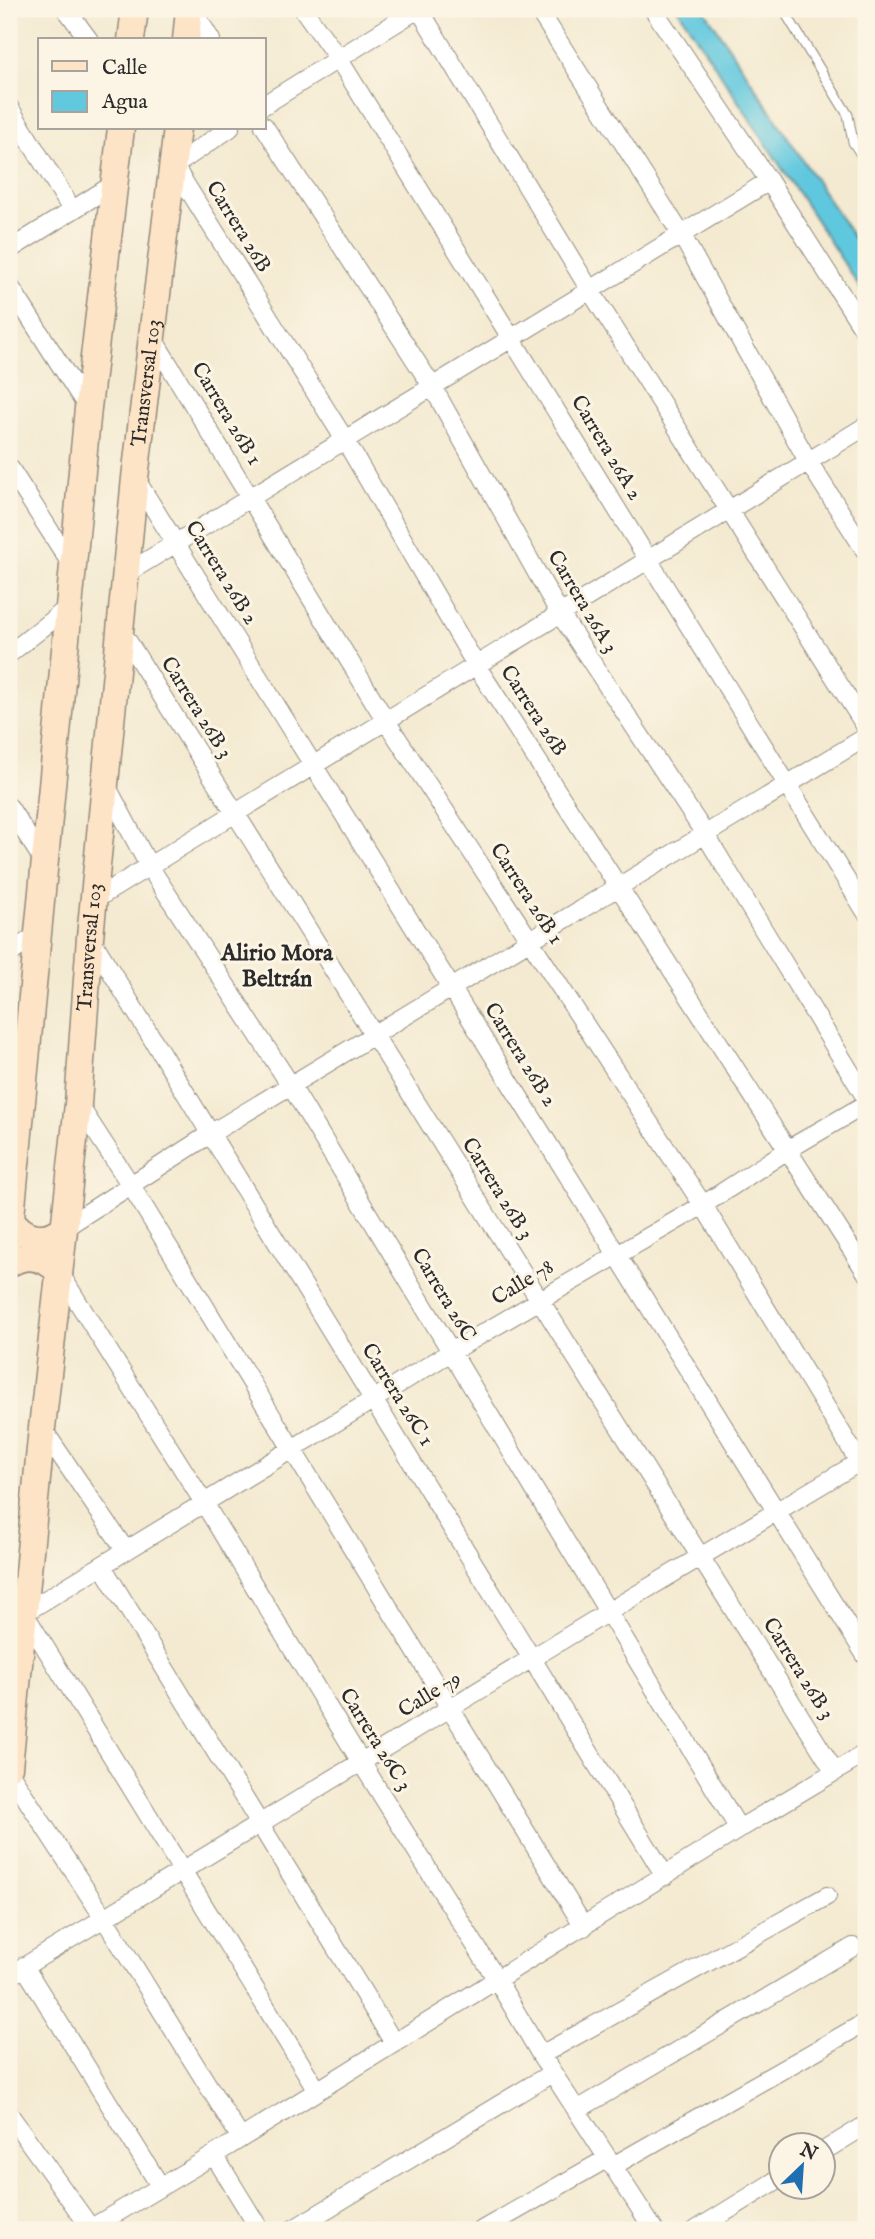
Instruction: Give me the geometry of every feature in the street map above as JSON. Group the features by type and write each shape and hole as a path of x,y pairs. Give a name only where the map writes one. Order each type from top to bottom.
{"street":[{"path":"66,9 88,38"},
{"path":"131,38 135,9"},
{"path":"186,38 190,9"},
{"path":"190,9 210,38"},
{"name":"Carrera 26A 2","path":"303,9 338,58 512,337 866,912"},
{"path":"266,104 418,9 590,290 866,727"},
{"path":"538,9 681,234 808,461 866,552"},
{"path":"653,9 769,180 866,333"},
{"path":"9,107 72,210"},
{"name":"Carrera 26A 3","path":"266,129 432,386 561,614 705,834 866,1098"},
{"path":"121,130 88,408 45,864 11,1177 10,1228 30,1237 48,1237 64,1228 210,1134 866,737"},
{"name":"Transversal 103","path":"9,1767 42,1428 78,1104 90,937 135,478 177,130"},
{"path":"174,166 227,130"},
{"name":"Carrera 26B","path":"174,166 345,440 477,665 866,1272"},
{"path":"127,573 769,180"},
{"path":"9,250 114,184"},
{"path":"9,285 88,408"},
{"name":"Carrera 26B 1","path":"152,337 386,721 703,1205 864,1464"},
{"path":"94,900 866,426"},
{"path":"9,467 73,568"},
{"name":"Carrera 26B 2","path":"135,478 866,1656"},
{"path":"11,647 70,606"},
{"name":"Carrera 26B 3","path":"120,629 835,1773"},
{"name":"Carrera 26C","path":"106,785 149,866 291,1086 739,1829"},
{"path":"9,807 45,864"},
{"path":"9,954 37,935"},
{"name":"Carrera 26C 1","path":"90,937 665,1876"},
{"path":"78,1104 130,1184 584,1927"},
{"name":"Calle 78","path":"24,1613 451,1352 616,1253 703,1205 789,1149 866,1104"},
{"path":"9,1264 16,1259 40,1258 59,1272"},
{"name":"Carrera 26C 3","path":"59,1272 204,1503 552,2073 654,2230"},
{"path":"42,1428 126,1551"},
{"name":"Calle 79","path":"14,1971 608,1612 864,1464"},
{"path":"102,1566 394,2043"},
{"path":"24,1613 317,2090"},
{"path":"9,2113 90,2230 739,1829 866,1754"},
{"path":"9,1772 104,1918 240,2137"},
{"path":"541,2055 827,1896"},
{"path":"577,2110 853,1947"},
{"path":"14,1971 160,2186"},
{"path":"482,2230 866,2022"},
{"path":"292,2230 552,2073"},
{"path":"836,2143 866,2125"},
{"path":"214,2155 260,2230"},
{"path":"696,2230 766,2187"}],"lane":[{"path":"783,9 848,115 853,142 866,162"}],"water":[{"path":"678,9 704,9 866,257 866,297"}],"district":[{"name":"Alirio Mora Beltrán","path":"277,966"}]}
